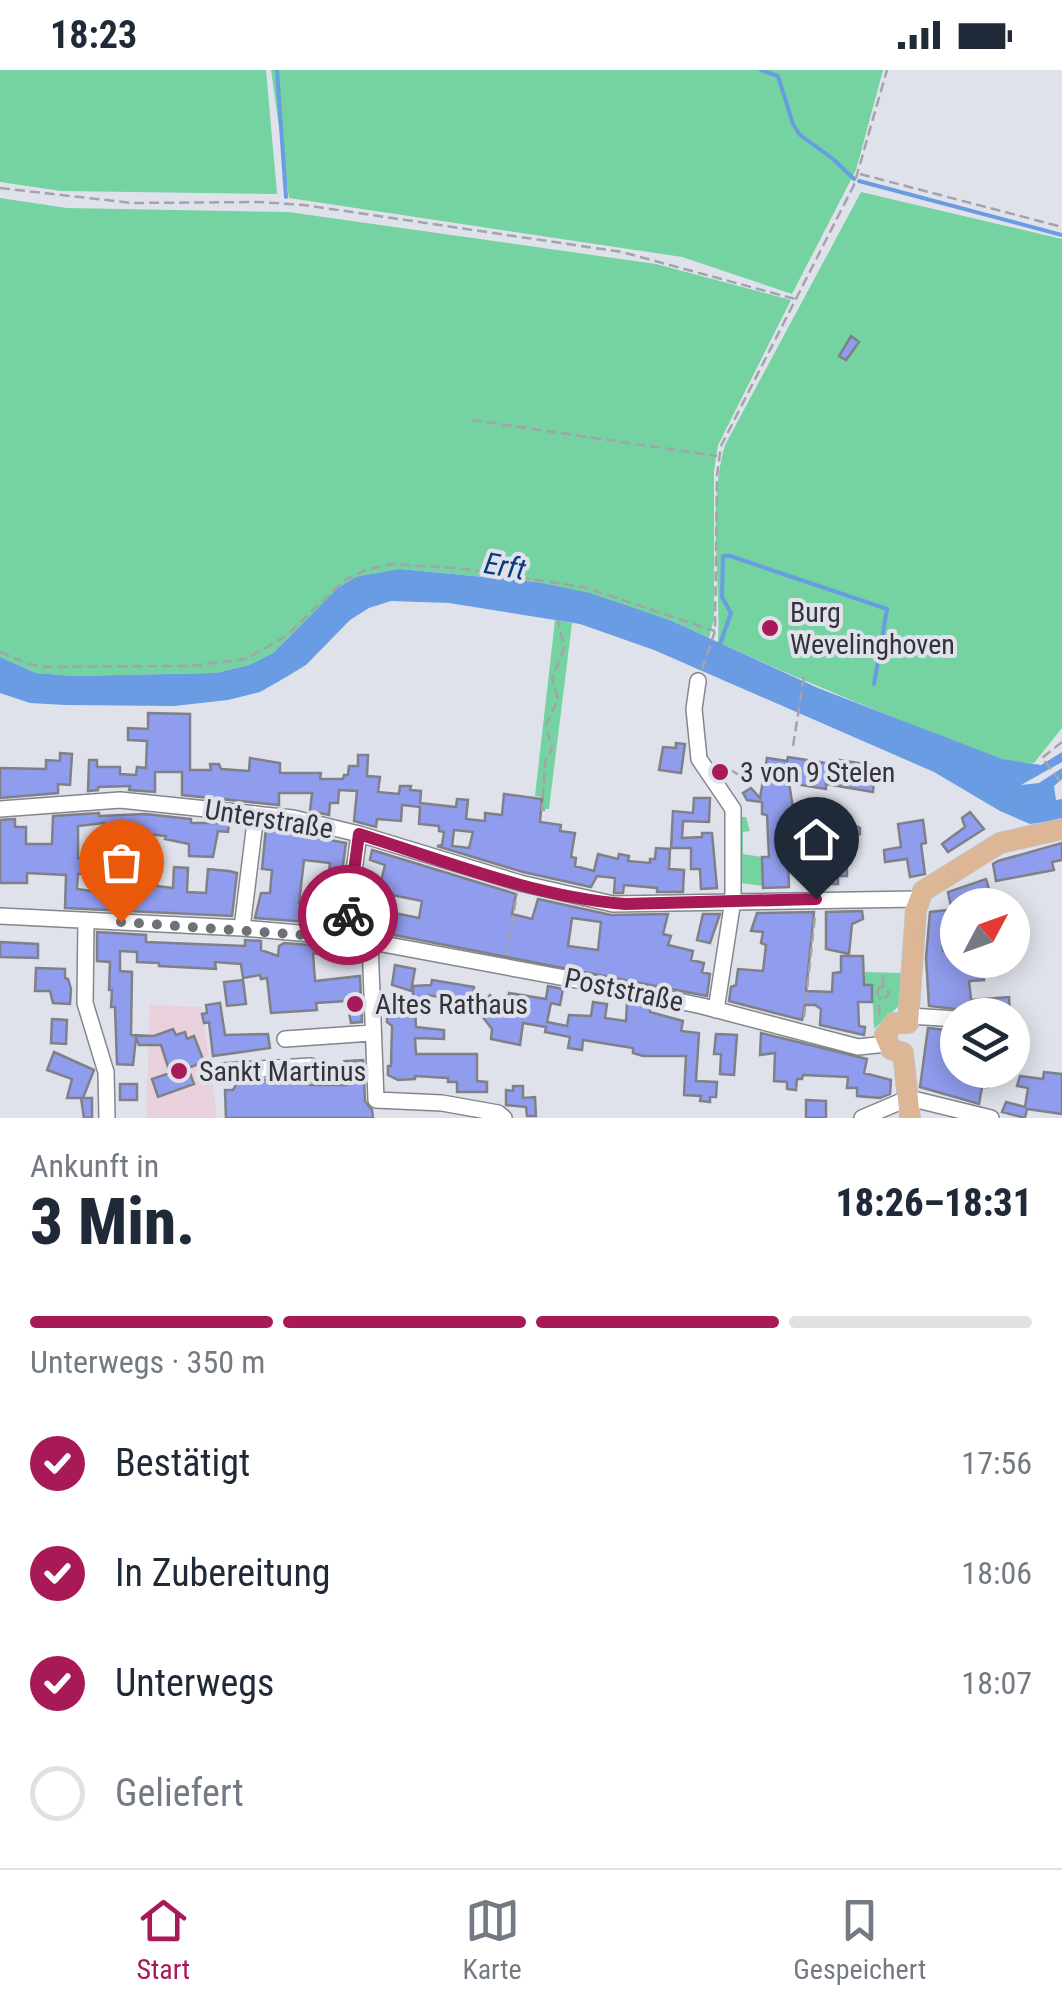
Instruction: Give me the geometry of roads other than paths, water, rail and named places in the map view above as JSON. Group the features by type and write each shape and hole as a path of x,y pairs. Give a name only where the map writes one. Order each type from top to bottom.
{"main road":[{"path":"909,1108 895,1048 916,1041 909,1020 918,899 932,882 1000,842 1062,829"}],"street":[{"path":"698,681 694,709 699,759 733,809 732,900 716,1010"},
{"name":"Unterstraße","path":"0,808 120,800 250,818 301,820 520,883 625,904 816,899 882,906 918,899"},
{"path":"242,928 250,861 250,818"},
{"name":"Unterstraße","path":"345,938 359,834"},
{"name":"Poststraße","path":"0,916 242,928 345,938 504,965 716,1010 858,1047 895,1048"},
{"path":"86,920 85,1003 106,1072 106,1118"},
{"path":"370,942 371,1072 376,1100 413,1110 442,1103 498,1113 504,1118"},
{"path":"909,1020 940,1019"},
{"path":"285,1039 372,1033"},
{"path":"222,1071 311,1066 312,1074 346,1074"},
{"path":"862,1118 909,1108 991,1118"}],"water":[{"path":"400,569 536,582 590,593 672,621 818,688 1002,759 1041,765 1062,752 1062,762 1021,785 1039,783 1062,768 1062,779 1054,786 1056,800 1062,799 1062,820 1030,824 934,772 654,650 580,624 449,603 391,601 369,608 350,620 306,665 260,692 228,700 174,706 65,705 30,703 0,693 0,657 36,673 74,676 216,673 249,665 273,653 338,588 356,577"}],"waterway":[{"path":"277,70 286,197"},
{"path":"761,70 778,76 800,135 854,179"},
{"path":"859,181 1062,235"},
{"path":"719,647 731,613 722,597 723,556 730,556 887,609 874,684"}],"tunnel":[{"path":"345,1074 367,1073"}],"place":[{"name":"Burg Wevelinghoven","path":"770,628"},
{"name":"3 von 9 Stelen","path":"720,772"},
{"name":"Altes Rathaus","path":"355,1004"},
{"name":"Sankt Martinus","path":"179,1071"}],"water label":[{"name":"Erft","path":"505,566"}]}
